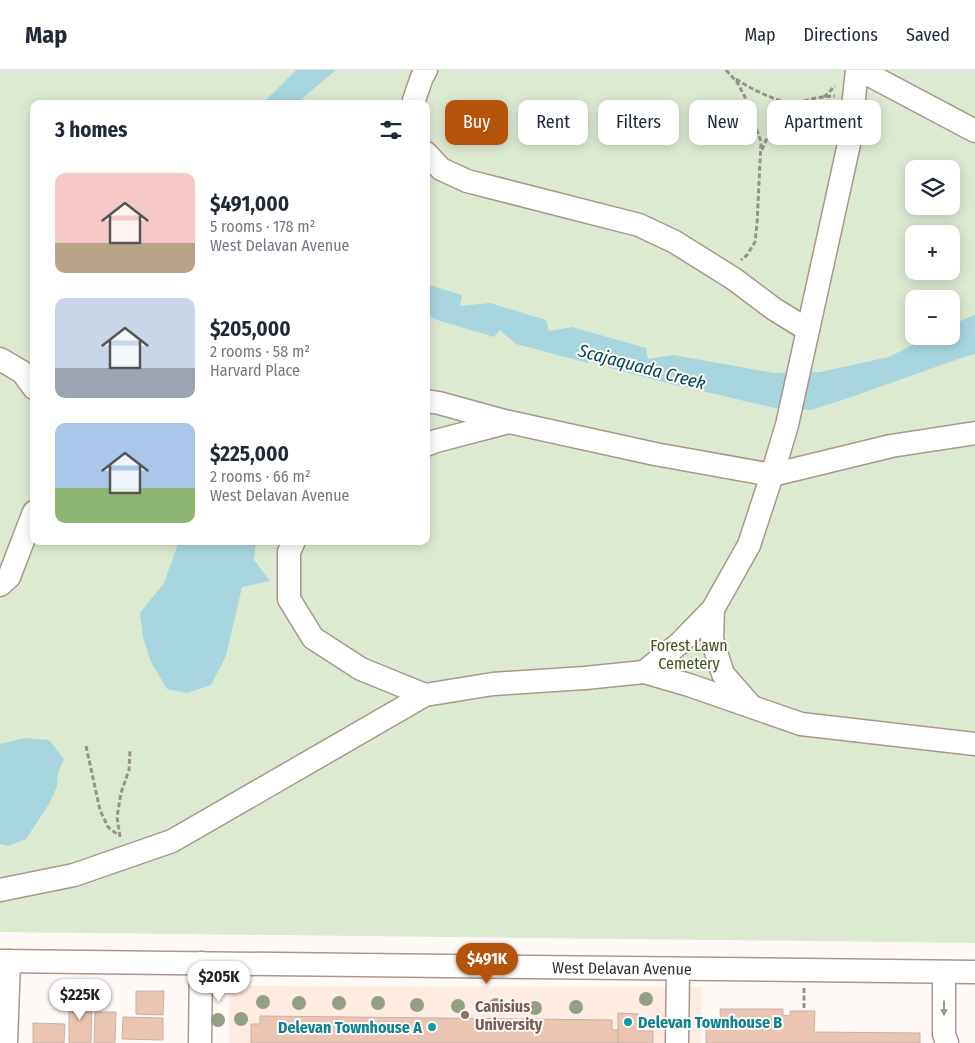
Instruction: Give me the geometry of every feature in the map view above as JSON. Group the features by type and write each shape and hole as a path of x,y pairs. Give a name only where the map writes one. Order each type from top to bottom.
{"street":[{"path":"414,100 426,70"},
{"path":"644,672 680,643 714,609 749,545 787,425 849,144 854,95 859,70 975,132"},
{"path":"430,158 441,170 467,181 639,225 675,242 734,279 774,309 808,330"},
{"path":"0,359 22,372 30,383"},
{"path":"430,402 508,422 655,454 772,475 891,446 975,433"},
{"path":"430,443 508,422"},
{"path":"0,586 9,577 30,522"},
{"path":"292,545 289,552 289,599 313,638 361,669 425,695"},
{"path":"714,609 712,638 723,674 753,708"},
{"path":"0,890 74,875 172,841 425,695 493,684 644,672 689,685 801,724 975,744"},
{"path":"5,961 6,1043"},
{"name":"West Delavan Avenue","path":"5,961 975,972"},
{"path":"200,1043 201,963"},
{"path":"677,1043 678,969"},
{"path":"944,972 944,1034 947,1043"}],"path":[{"path":"721,271 738,263 747,255 754,242 757,224 761,142 745,97 737,82 726,70"},
{"path":"732,77 751,89 778,100"},
{"path":"809,100 854,95"},
{"path":"760,153 767,137"},
{"path":"86,746 100,810 108,828 119,835"},
{"path":"128,856 119,835 117,817 121,792 129,770 130,751"},
{"path":"804,996 804,1010"}],"shaded area":[{"name":"Canisius University","path":"229,986 702,987 701,1043 229,1043"}],"green space":[{"name":"Forest Lawn Cemetery","path":"0,70 975,70 975,943 0,932"}],"water":[{"path":"296,70 336,70 301,100 266,100"},
{"name":"Scajaquada Creek","path":"430,285 462,295 460,306 490,303 546,320 549,331 572,327 646,348 648,359 673,355 774,373 820,372 889,357 912,345 960,345 960,321 975,315 975,354 811,410 775,408 667,383 610,368 593,356 588,363 516,344 500,330 494,337 434,319 430,316"},
{"path":"178,545 256,545 254,560 270,581 242,587 226,656 211,685 187,693 167,689 150,660 143,637 140,613 164,583"},
{"path":"25,738 49,740 64,759 58,772 57,786 49,804 26,839 8,846 0,844 0,744"}],"building":[{"path":"136,991 164,991 163,1015 136,1014"},
{"path":"69,1000 92,1000 91,1043 69,1043"},
{"path":"720,1009 783,1009 783,1015 790,1016 790,1011 815,1011 814,1032 920,1033 920,1043 706,1043 706,1027 721,1027"},
{"path":"95,1012 116,1012 115,1043 94,1043"},
{"name":"Delevan Townhouse B","path":"618,1013 638,1014 638,1031 653,1031 653,1043 618,1043"},
{"name":"Delevan Townhouse A","path":"260,1016 612,1020 612,1030 618,1030 618,1043 251,1043 251,1024 260,1024"},
{"path":"123,1017 163,1018 163,1040 122,1039"},
{"path":"33,1023 65,1024 64,1043 33,1043"}],"place":[{"name":"Canisius University","path":"465,1015"},
{"name":"Delevan Townhouse B","path":"628,1022"},
{"name":"Delevan Townhouse A","path":"432,1027"}]}
